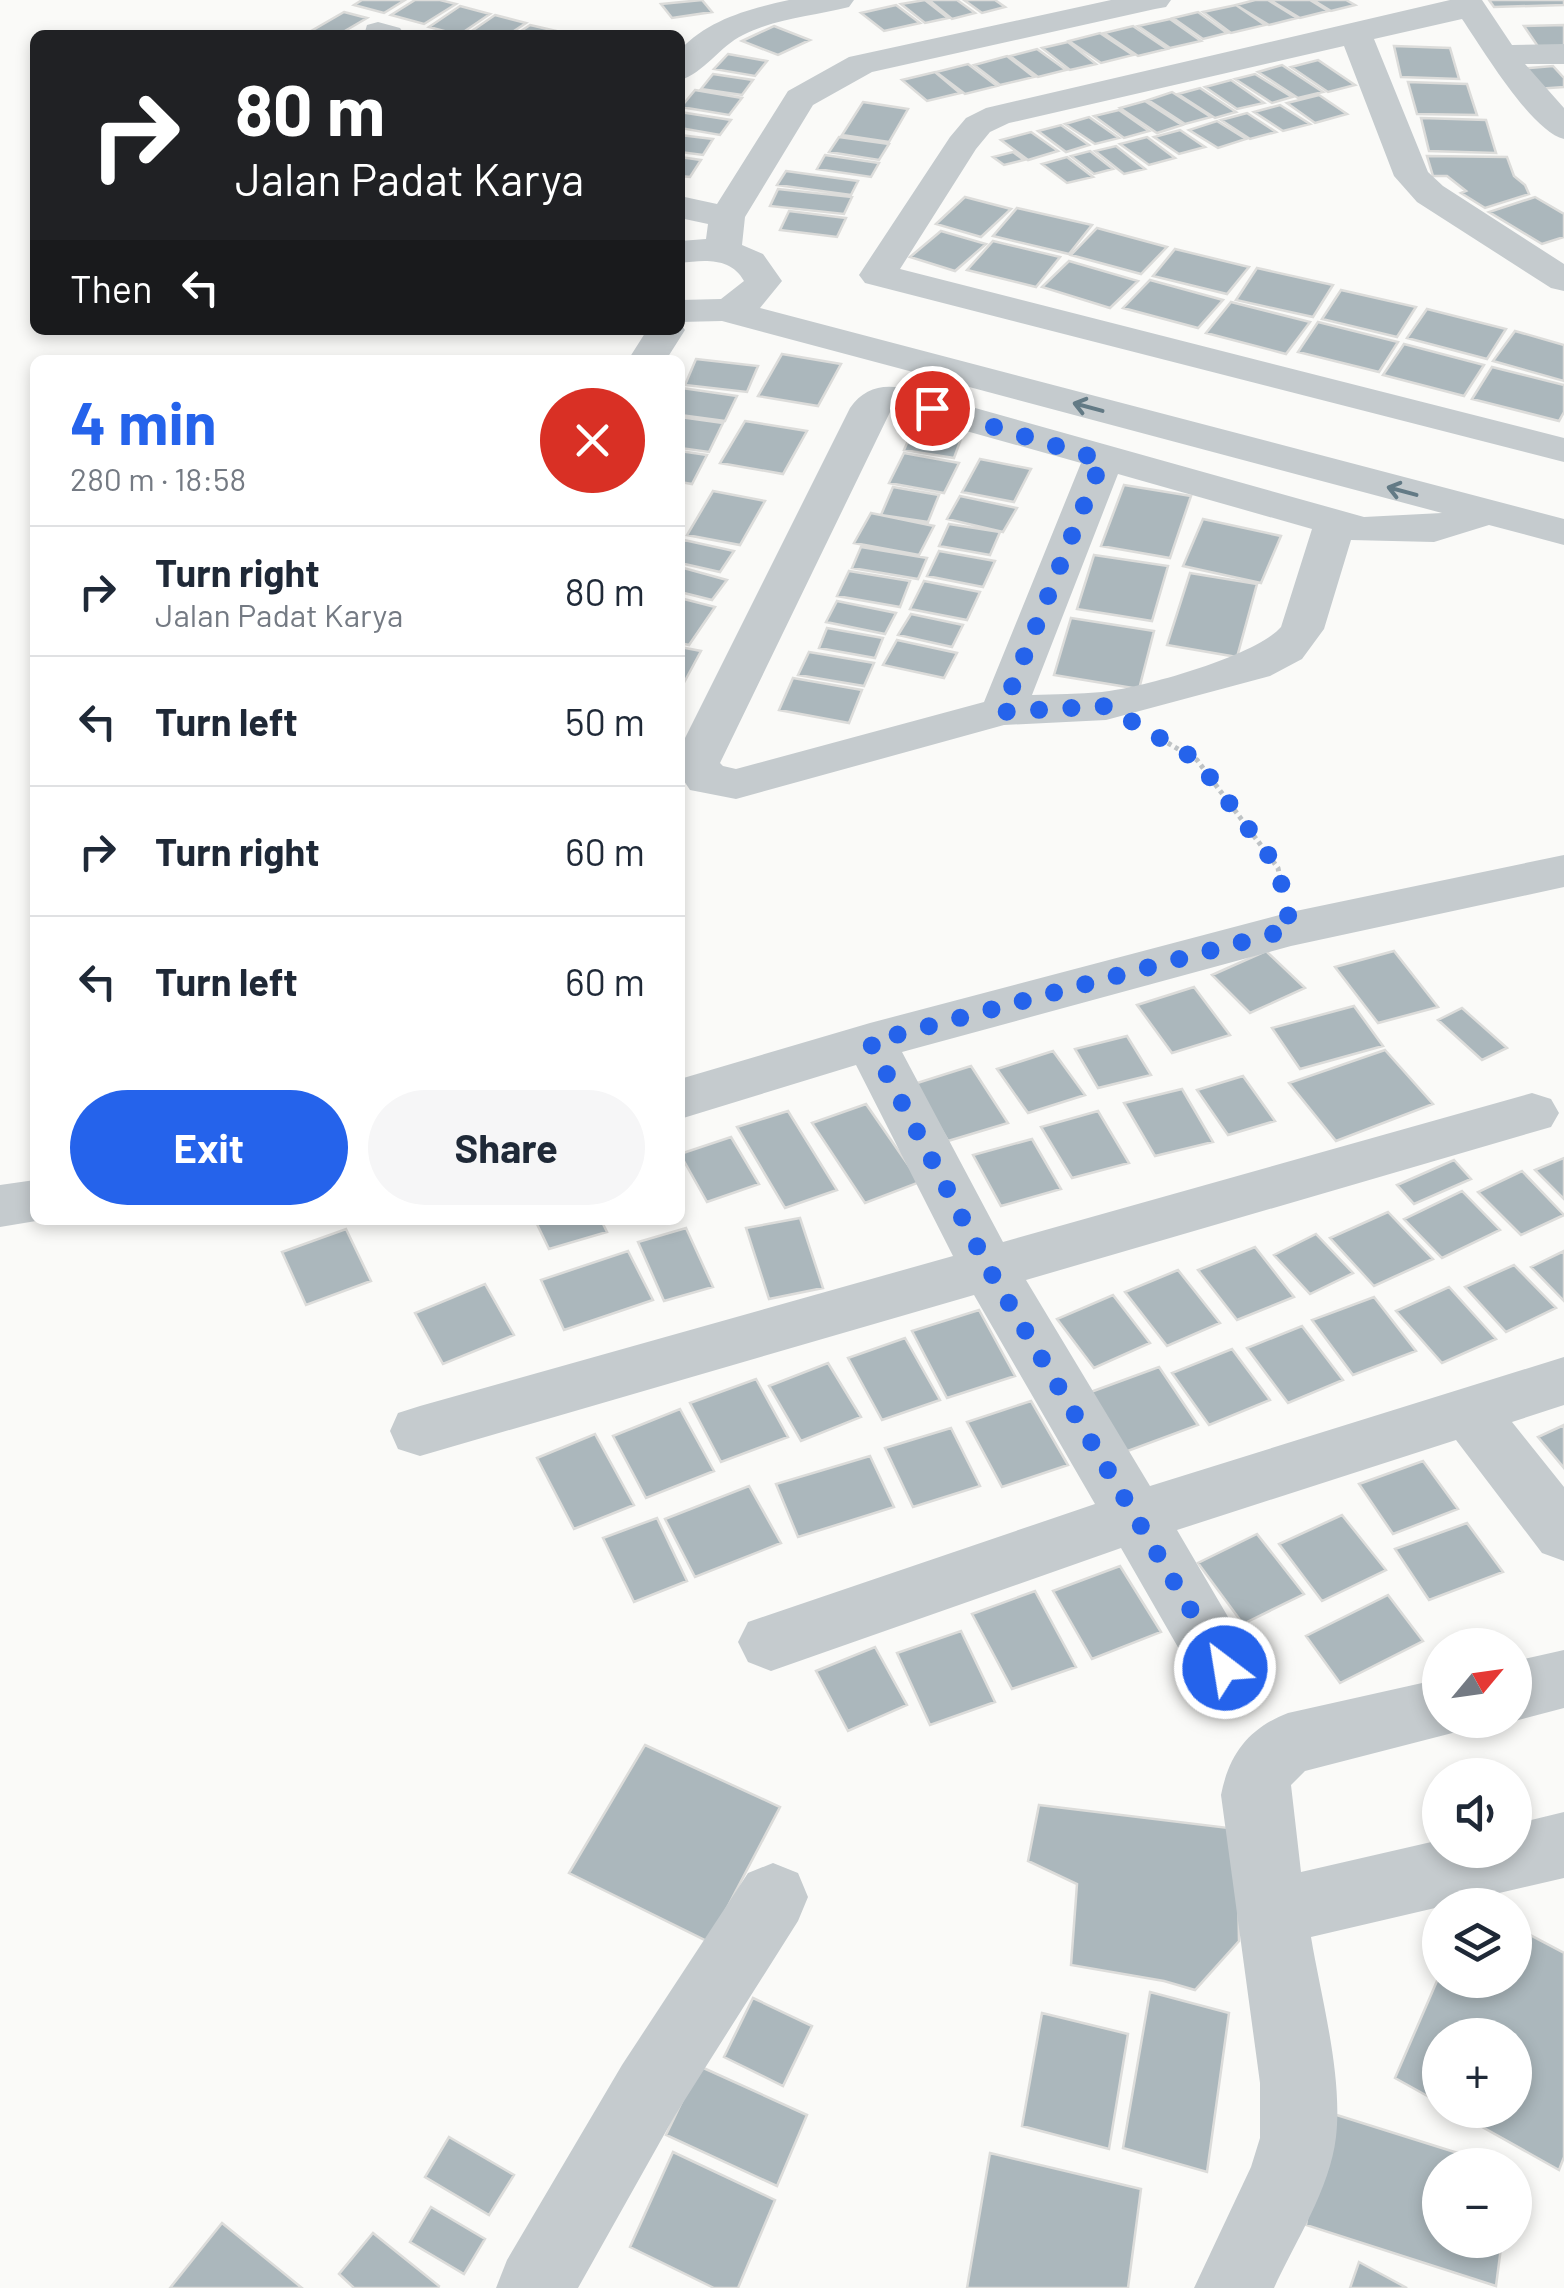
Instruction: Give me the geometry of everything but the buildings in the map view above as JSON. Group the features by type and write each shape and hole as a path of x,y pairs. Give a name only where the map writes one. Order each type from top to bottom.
{"street":[{"path":"685,250 725,234 800,98 861,64 1155,0"},
{"path":"1564,129 1462,5 1356,34 1027,108 978,125 878,275 1564,450"},
{"path":"685,64 700,45 720,33 768,14 842,12 894,57"},
{"path":"1356,34 1412,176 1430,194 1564,280"},
{"path":"1503,55 1564,54"},
{"path":"685,210 725,234 744,258 759,268 763,281 740,302"},
{"path":"740,302 1564,532"},
{"path":"685,310 740,302 1564,500"},
{"path":"1335,523 1302,629 1286,649 1254,666 1106,706 1002,712 736,784 708,779 696,763 870,408 880,399 898,398 1102,460 1362,530 1434,529 1485,513"},
{"path":"1002,712 1102,460"},
{"path":"685,1098 870,1042 1291,929 1564,871"},
{"path":"870,1042 990,1271 1225,1668"},
{"path":"420,1431 1532,1113"},
{"path":"0,1206 30,1201"},
{"path":"771,1642 1135,1517 1564,1381"},
{"path":"1468,1411 1564,1534"},
{"path":"1532,1687 1564,1679"},
{"path":"1233,2288 1285,2179 1298,2138 1297,2084 1255,1795 1257,1780 1274,1753 1288,1744 1422,1713"},
{"path":"1272,1912 1564,1845"},
{"path":"535,2288 648,2090 773,1896"}],"path":[{"path":"1106,706 1197,760 1278,868 1291,929"}],"route":[{"path":"932,408 1102,460 1002,712 1106,706 1197,760 1278,868 1291,929 870,1042 990,1271 1225,1668"}]}
